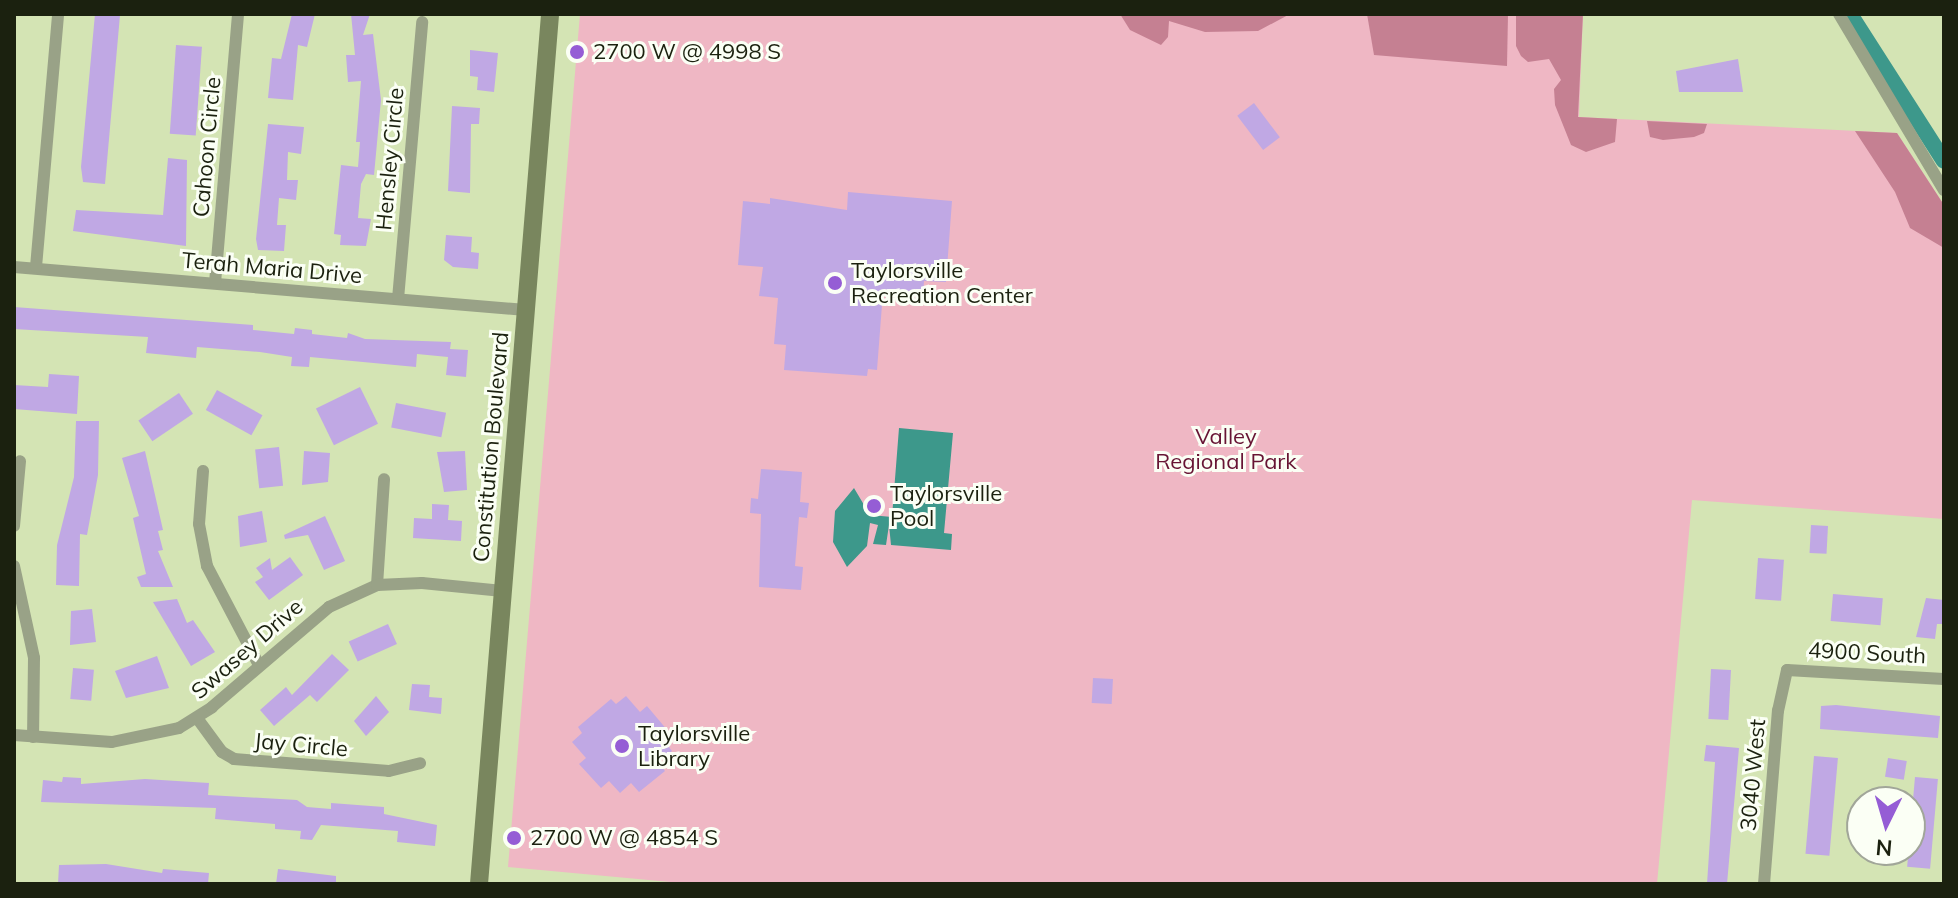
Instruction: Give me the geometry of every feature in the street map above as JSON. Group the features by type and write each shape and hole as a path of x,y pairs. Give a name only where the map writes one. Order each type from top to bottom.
{"main road":[{"name":"Constitution Boulevard","path":"479,884 550,14"}],"street":[{"path":"36,267 58,14"},
{"name":"Cahoon Circle","path":"215,283 238,14"},
{"path":"1839,14 1944,190"},
{"name":"Hensley Circle","path":"398,299 422,22"},
{"name":"Terah Maria Drive","path":"14,267 526,310"},
{"path":"14,526 20,461"},
{"path":"203,471 199,524 207,566 259,665"},
{"path":"377,585 384,479"},
{"path":"14,566 34,658 33,737"},
{"name":"Swasey Drive","path":"14,735 136,740 197,718 329,607 377,585 422,583 503,591"},
{"name":"4900 South","path":"1787,670 1944,679"},
{"name":"3040 West","path":"1764,884 1778,711 1787,670"},
{"name":"Jay Circle","path":"197,718 222,752 234,759 389,771 420,763"}],"green space":[{"name":"Valley Regional Park","path":"580,14 1583,14 1579,117 1897,133 1944,205 1944,519 1692,500 1657,884 692,884 508,867"}],"shaded area":[{"path":"1120,14 1290,14 1258,31 1205,32 1169,21 1168,37 1161,45 1130,30"},
{"path":"1367,14 1508,14 1507,66 1374,55"},
{"path":"1516,14 1583,14 1578,117 1617,119 1615,142 1586,152 1571,145 1555,105 1554,89 1561,80 1549,59 1528,62 1521,56 1516,46"},
{"path":"1647,121 1707,124 1704,133 1694,137 1663,140 1650,137"},
{"path":"1855,131 1897,133 1944,205 1944,248 1910,228 1895,192"}],"water":[{"path":"899,428 953,433 944,533 952,534 951,550 891,545 889,525 886,545 873,544 878,525 870,523 867,546 847,567 833,542 835,511 854,488 870,515 892,517"}],"building":[{"path":"95,14 120,15 105,184 83,182 81,167"},
{"path":"292,14 315,14 307,47 298,45 293,100 268,98 272,58 281,59"},
{"path":"351,14 370,14 363,35 373,34 381,100 374,175 366,174 361,184 358,218 371,219 366,246 340,245 341,235 334,234 341,165 358,167 360,142 356,142 361,81 348,82 346,55 355,55"},
{"path":"176,45 202,47 196,136 170,134"},
{"path":"470,50 498,53 494,92 477,90 478,77 470,76"},
{"path":"1738,59 1743,92 1679,92 1676,71"},
{"path":"1254,103 1280,137 1263,150 1237,116"},
{"path":"452,106 480,108 479,124 471,124 470,193 448,191"},
{"path":"268,124 304,127 301,154 288,152 287,180 298,180 296,200 279,198 277,225 286,225 284,251 258,250 256,239"},
{"path":"168,158 187,160 186,246 73,231 76,210 163,215"},
{"name":"Taylorsville Recreation Center","path":"848,192 952,201 946,282 924,281 923,295 883,292 877,370 868,369 867,376 784,370 786,345 774,344 778,298 759,296 763,267 738,265 743,201 770,204 770,198 847,210"},
{"path":"446,235 472,237 471,252 479,253 478,269 453,267 444,260"},
{"path":"14,307 253,325 253,330 294,334 295,328 312,330 312,334 347,338 348,333 365,339 451,342 450,349 468,350 466,377 446,375 448,357 417,354 416,367 310,357 309,367 291,366 292,357 260,352 197,347 196,358 146,353 148,337 14,329"},
{"path":"49,374 79,376 77,414 14,409 14,385 48,387"},
{"path":"360,387 378,424 334,445 316,408"},
{"path":"217,390 262,415 251,435 206,410"},
{"path":"179,393 193,414 152,441 138,420"},
{"path":"396,403 446,413 441,437 391,428"},
{"path":"76,421 99,421 98,475 87,535 80,534 79,586 56,585 57,545 74,477"},
{"path":"279,447 283,486 259,488 255,450"},
{"path":"145,451 163,530 158,531 163,550 158,551 173,587 141,587 137,577 146,574 133,518 139,516 122,458"},
{"path":"304,451 330,453 328,482 302,485"},
{"path":"465,451 467,490 444,492 437,452"},
{"path":"761,469 802,472 800,502 809,503 807,518 799,517 795,566 803,567 801,590 759,587 761,514 750,513 751,498 758,499"},
{"path":"432,504 449,505 448,520 462,521 461,541 413,538 414,518 432,519"},
{"path":"262,511 267,542 240,547 238,516"},
{"path":"325,516 345,561 324,570 308,535 285,539 284,535"},
{"path":"1811,525 1828,526 1827,554 1810,553"},
{"path":"290,557 303,575 269,600 255,582 263,577 256,568 270,558 272,570"},
{"path":"1758,558 1784,560 1781,601 1755,599"},
{"path":"1833,594 1883,598 1880,625 1831,621"},
{"path":"1926,598 1944,600 1944,624 1937,624 1935,639 1916,637"},
{"path":"177,599 187,623 193,620 215,652 191,666 153,602"},
{"path":"92,609 96,642 70,645 71,611"},
{"path":"388,624 397,644 358,662 349,641"},
{"path":"332,654 349,670 317,702 310,695 274,726 260,710 286,687 292,695"},
{"path":"157,656 169,688 126,698 115,671"},
{"path":"73,668 94,670 91,701 70,699"},
{"path":"1711,669 1731,670 1728,720 1708,719"},
{"path":"1093,678 1113,679 1112,704 1092,703"},
{"path":"412,684 430,685 429,697 442,698 441,714 409,710"},
{"path":"376,696 389,712 366,736 354,721"},
{"name":"Taylorsville Library","path":"626,696 640,712 647,706 668,731 661,737 672,751 658,762 665,771 639,792 631,783 620,793 609,781 601,788 579,764 586,758 572,742 582,733 578,727 611,699 616,704"},
{"path":"1821,706 1940,716 1938,738 1820,729"},
{"path":"1706,745 1739,748 1727,884 1707,884 1715,762 1704,761"},
{"path":"1814,756 1838,758 1829,856 1805,854"},
{"path":"1888,758 1907,761 1904,780 1885,777"},
{"path":"63,777 81,778 81,784 145,779 209,783 208,795 297,800 307,807 331,809 331,803 384,807 384,814 437,825 435,846 397,842 398,831 321,825 312,840 300,839 301,831 275,829 275,824 215,819 216,808 41,802 43,780 62,782"},
{"path":"1915,777 1938,779 1930,869 1907,867 1926,866 1926,786 1914,786"},
{"path":"106,864 162,873 163,869 209,873 208,884 58,884 59,865"},
{"path":"278,869 336,876 336,884 276,884"}],"waterway":[{"path":"1850,14 1944,161"}],"place":[{"name":"2700 W @ 4998 S","path":"577,52"},
{"name":"Taylorsville Recreation Center","path":"835,283"},
{"name":"Taylorsville Pool","path":"874,506"},
{"name":"Taylorsville Library","path":"622,746"},
{"name":"2700 W @ 4854 S","path":"514,838"}]}
